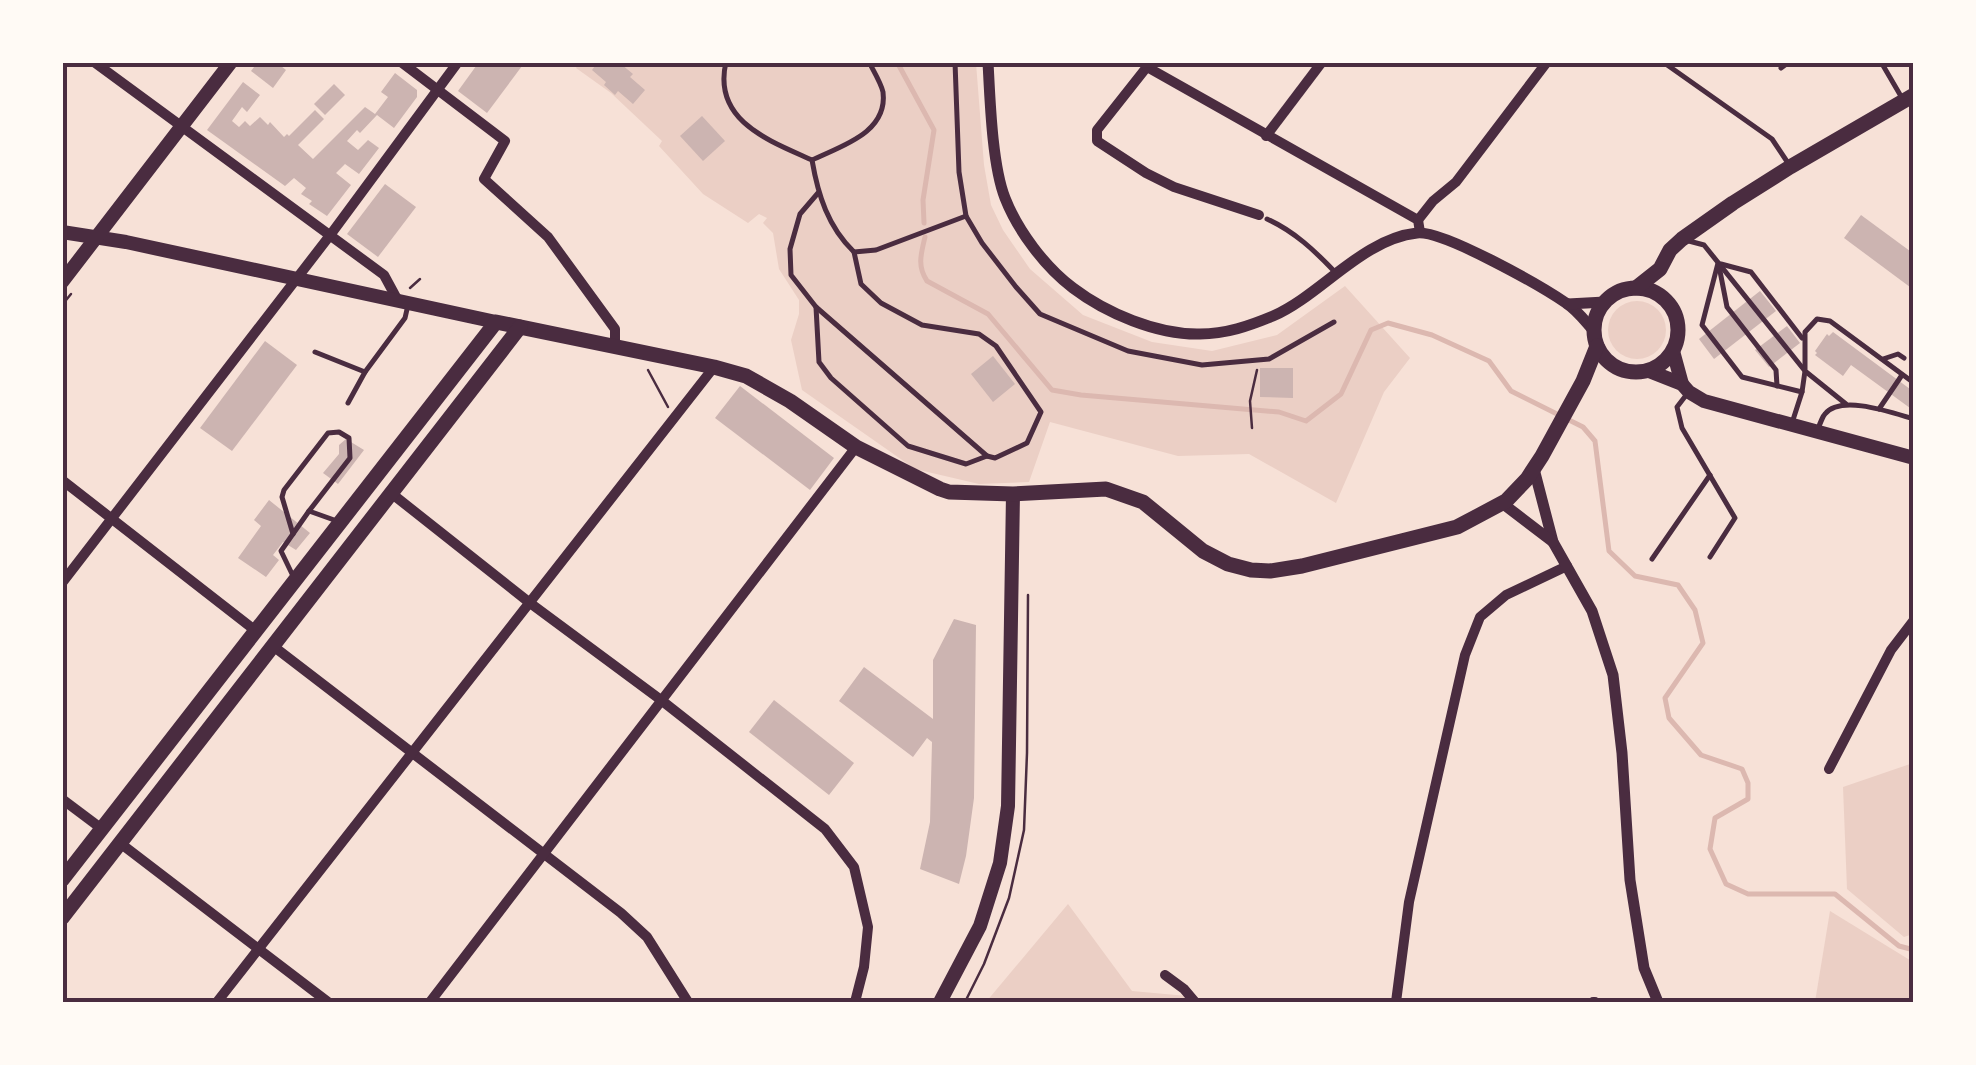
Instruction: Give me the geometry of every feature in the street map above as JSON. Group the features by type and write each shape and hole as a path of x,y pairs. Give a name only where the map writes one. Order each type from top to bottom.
{"main road":[{"path":"62,282 231,62"},
{"path":"1636,288 1660,269 1670,250 1682,239 1733,203 1908,98"},
{"path":"62,232 403,300 746,376 856,447 940,489 1013,494 1106,488 1142,502 1203,551 1251,570 1302,566 1457,527 1502,504 1516,494 1534,469 1582,381 1595,338 1598,310 1605,302 1624,290 1649,290 1662,297 1676,316 1678,328 1673,351 1667,360 1649,371 1637,373 1614,367 1604,358 1595,338"},
{"path":"1660,269 1662,297"},
{"path":"62,880 496,322"},
{"path":"62,918 520,327"},
{"path":"1673,351 1686,388"},
{"path":"1582,381 1614,367"},
{"path":"1649,371 1704,401 1914,458"},
{"path":"940,1002 980,926 1000,863 1008,806 1013,494"}],"street":[{"path":"94,62 332,234 384,275 403,300"},
{"path":"401,62 505,141 484,179 548,237 614,328 615,347"},
{"path":"62,584 332,234 458,62"},
{"path":"988,62 1004,196 1041,256 1072,287 1134,320 1198,334 1235,330 1278,314 1377,246 1419,226 1433,200 1456,182 1547,62"},
{"path":"1266,136 1322,62"},
{"path":"1263,217 1174,187 1096,141 1097,130 1149,65 1419,226 1568,304 1595,338"},
{"path":"1568,304 1605,302"},
{"path":"217,1002 714,367"},
{"path":"430,1002 856,447"},
{"path":"1534,469 1553,542 1592,611 1613,675 1630,880 1644,968 1658,1002"},
{"path":"62,480 256,632"},
{"path":"391,494 825,829 854,867 868,927 864,968 855,1002"},
{"path":"1502,504 1553,542"},
{"path":"1396,1002 1409,902 1465,655 1480,616 1506,595 1567,566"},
{"path":"1829,769 1890,650 1914,620"},
{"path":"273,646 621,913 647,937 688,1002"},
{"path":"62,799 102,829"},
{"path":"120,843 328,1002"},
{"path":"1165,974 1195,1002"}],"lane":[{"path":"726,62 722,79 726,100 755,134 812,160"},
{"path":"812,160 865,134 878,119 882,92 869,62"},
{"path":"955,62 959,172 966,216 982,243 1040,314 1128,351 1202,365 1269,359 1334,322"},
{"path":"1663,62 1772,138 1790,166"},
{"path":"1781,68 1789,62"},
{"path":"1881,62 1908,98"},
{"path":"812,160 818,193 838,238 854,252 861,284 880,303 922,325 979,334 996,346 1041,412 1027,442 995,458 986,456 816,308 791,276 790,249 800,214 818,193"},
{"path":"854,252 876,250 966,216"},
{"path":"1263,217 1312,248 1337,274"},
{"path":"1682,239 1704,246 1804,371 1846,404"},
{"path":"1718,263 1751,272 1803,339"},
{"path":"1718,263 1726,307 1776,370 1777,386"},
{"path":"1718,263 1702,325 1742,377 1802,392"},
{"path":"348,403 364,372 405,318 403,300"},
{"path":"816,308 819,362 831,378 895,435 908,446 966,464 986,456"},
{"path":"1792,425 1802,392 1803,339 1809,325 1817,320 1830,322 1914,383"},
{"path":"316,352 364,372"},
{"path":"1882,360 1898,354 1904,358"},
{"path":"1878,409 1902,375"},
{"path":"1686,388 1677,407 1682,428 1735,518 1710,557"},
{"path":"1816,432 1824,415 1846,404 1914,419"},
{"path":"293,534 282,497 284,490 328,433 339,432 349,438 350,458 282,551 296,580"},
{"path":"1652,560 1710,475"},
{"path":"308,511 340,522"}],"path":[{"path":"638,351 668,408"},
{"path":"1252,428 1250,401 1260,360"}],"shaded area":[{"path":"579,62 976,63 991,205 1030,269 1083,315 1152,342 1212,351 1277,335 1345,286 1410,358 1384,392 1336,503 1249,454 1178,456 1050,422 1029,482 979,484 915,469 802,390 791,340 799,300 779,269 773,233 763,223 767,218 759,214 748,223 703,194 659,146 662,141 611,93 576,68"},
{"path":"1637,301 1657,310 1666,330 1657,350 1637,359 1617,350 1608,330 1617,310"},
{"path":"1913,763 1913,934 1904,937 1847,889 1843,787"},
{"path":"1068,904 1132,991 1187,996 1191,1002 986,1002"},
{"path":"1830,911 1913,962 1913,1002 1815,1002"}],"building":[{"path":"258,62 276,62 286,70 273,88 251,71"},
{"path":"479,62 525,62 487,113 458,91"},
{"path":"598,62 613,62 619,67 621,64 645,90 633,104 618,91 615,95 592,70"},
{"path":"395,73 417,90 417,97 394,128 377,115 347,141 358,150 368,140 379,148 359,174 345,164 336,173 351,185 327,216 309,204 312,201 301,194 306,188 294,178 285,186 207,130 243,82 260,95 247,112 242,107 232,121 239,127 245,121 250,126 260,117 284,137 315,110 324,119 298,145 313,159 365,107 375,114 388,97 381,92"},
{"path":"334,84 345,95 325,115 314,104"},
{"path":"702,116 725,141 703,161 680,136"},
{"path":"385,184 416,207 378,257 347,234"},
{"path":"1861,215 1914,254 1914,290 1844,238"},
{"path":"1760,291 1776,311 1714,359 1699,339"},
{"path":"1787,326 1800,343 1769,367 1755,350"},
{"path":"1833,332 1914,392 1910,408 1851,365 1843,376 1815,355 1827,334"},
{"path":"265,341 297,365 232,451 200,428"},
{"path":"993,356 1015,384 993,402 971,374"},
{"path":"1260,368 1293,368 1293,398 1260,397"},
{"path":"740,386 834,458 810,490 715,418"},
{"path":"346,439 364,450 338,484 323,473"},
{"path":"269,500 310,533 296,550 283,542 273,555 279,560 266,577 238,558 261,526 254,520"},
{"path":"954,619 976,625 974,798 959,884 920,869 930,822 932,742 927,738 913,757 839,701 864,667 933,719 933,660"},
{"path":"774,700 854,763 829,795 749,732"}],"waterway":[{"path":"897,62 934,130 923,200 924,223"},
{"path":"925,237 921,265 927,281 988,314 1052,390 1279,412 1306,421 1341,394 1371,330 1388,323 1432,335 1489,361 1511,391 1583,427 1595,441 1609,551 1635,576 1678,585 1695,610 1703,643 1665,698 1669,718 1701,755 1742,769 1748,783 1748,799 1715,818 1710,849 1726,884 1748,894 1835,894 1899,946 1914,950"}]}
